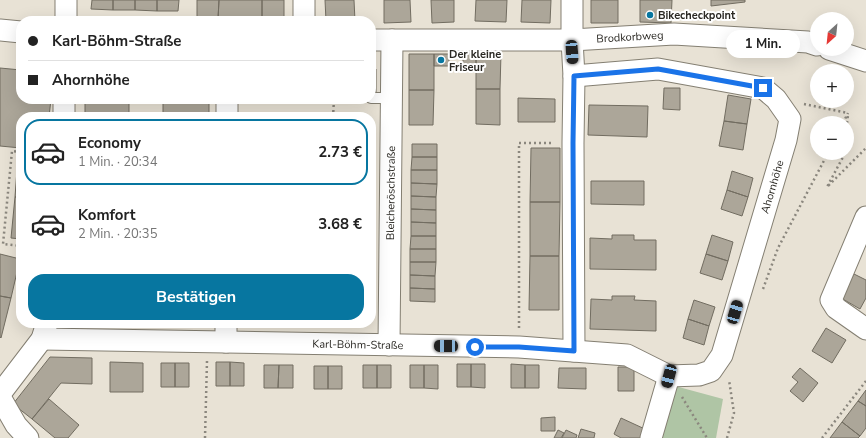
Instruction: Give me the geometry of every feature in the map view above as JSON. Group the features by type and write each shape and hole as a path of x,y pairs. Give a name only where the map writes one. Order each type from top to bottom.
{"street":[{"path":"66,0 66,16"},
{"path":"304,0 304,16"},
{"path":"572,0 574,76 574,351"},
{"path":"0,30 16,32"},
{"name":"Brodkorbweg","path":"376,40 572,40 674,34 810,43"},
{"name":"Bleicheröschstraße","path":"389,345 381,98 392,40"},
{"path":"851,56 866,61"},
{"name":"Ahornhöhe","path":"574,76 658,69 763,88 776,99 790,119 786,140 722,355 711,371 699,375 669,376"},
{"path":"866,217 831,300 836,308 866,329"},
{"path":"28,438 16,425 0,396 44,331"},
{"name":"Karl-Böhm-Straße","path":"44,331 220,336 389,345 519,347 627,355 669,376"},
{"path":"652,438 669,376"}],"path":[{"path":"776,99 848,113"},
{"path":"519,347 519,143 573,143"},
{"path":"840,160 827,187 866,148"},
{"path":"16,151 12,151 3,244 16,245"},
{"path":"762,292 778,248 824,160"},
{"path":"205,438 220,336"},
{"path":"726,438 734,414 729,381 732,374"},
{"path":"669,376 707,438"},
{"path":"822,438 866,381"}],"green space":[{"path":"675,386 723,399 716,438 662,438"}],"building":[{"path":"92,0 113,0 113,10 91,9"},
{"path":"113,0 135,0 135,10 113,10"},
{"path":"135,0 157,0 157,11 135,10"},
{"path":"157,0 179,0 178,11 157,11"},
{"path":"197,0 219,0 218,16 197,16"},
{"path":"219,0 262,0 262,16 218,16"},
{"path":"262,0 284,0 284,16 262,16"},
{"path":"325,0 354,0 355,16 326,16"},
{"path":"384,0 410,0 411,22 384,23"},
{"path":"431,0 454,0 454,22 432,23"},
{"path":"476,0 507,0 506,22 475,21"},
{"path":"522,0 551,0 550,23 521,22"},
{"path":"591,0 618,0 618,23 591,23"},
{"path":"640,0 672,0 671,23 640,22"},
{"path":"711,0 745,0 745,2 711,6"},
{"path":"463,53 476,53 476,67 463,67"},
{"path":"476,53 501,53 500,89 476,89"},
{"path":"409,54 434,54 434,90 409,90"},
{"name":"Der kleine Friseur","path":"434,54 449,54 449,66 434,66"},
{"path":"0,68 16,70 16,104 50,104 50,112 16,112 16,148 0,146"},
{"path":"664,88 680,88 680,110 663,109"},
{"path":"476,89 500,89 500,125 476,124"},
{"path":"409,90 434,90 433,125 409,125"},
{"path":"728,95 751,99 747,124 724,121"},
{"path":"518,98 555,99 555,122 518,122"},
{"path":"85,104 129,104 129,112 85,112"},
{"path":"163,104 209,104 209,112 163,112"},
{"path":"589,105 648,106 647,137 588,135"},
{"path":"724,121 747,124 743,150 719,146"},
{"path":"412,144 437,144 437,157 412,157"},
{"path":"531,148 560,148 560,202 530,202"},
{"path":"412,157 437,157 437,170 411,170"},
{"path":"411,170 437,170 437,184 411,183"},
{"path":"732,171 753,178 748,197 727,190"},
{"path":"591,181 644,181 644,205 591,204"},
{"path":"411,183 437,184 436,197 411,196"},
{"path":"727,190 748,197 742,216 721,209"},
{"path":"411,196 436,197 436,210 411,209"},
{"path":"15,197 16,197 16,238 11,238"},
{"path":"530,202 560,202 559,256 530,256"},
{"path":"411,209 436,210 436,223 411,222"},
{"path":"411,222 436,223 436,236 411,236"},
{"path":"612,235 634,235 634,240 656,240 656,270 590,269 590,238 612,239"},
{"path":"712,235 733,242 728,261 706,254"},
{"path":"411,236 436,236 436,249 410,249"},
{"path":"410,249 436,249 436,262 410,262"},
{"path":"0,254 16,258 16,276 11,298 0,296"},
{"path":"706,254 728,261 722,280 700,273"},
{"path":"530,256 559,256 559,310 529,310"},
{"path":"410,262 436,262 435,276 410,275"},
{"path":"854,274 866,280 866,298 860,309 841,298"},
{"path":"410,275 435,276 435,289 410,288"},
{"path":"410,288 435,289 435,302 410,301"},
{"path":"0,296 11,298 1,338 0,337"},
{"path":"612,296 635,296 634,300 656,301 656,331 590,329 591,299 612,300"},
{"path":"694,300 715,307 709,326 688,319"},
{"path":"688,319 709,326 704,345 683,338"},
{"path":"826,328 846,340 832,363 812,351"},
{"path":"50,357 92,358 92,384 61,383 32,419 13,404"},
{"path":"110,362 143,363 143,392 110,392"},
{"path":"216,362 230,362 230,386 216,386"},
{"path":"230,362 244,363 244,386 230,386"},
{"path":"161,363 175,363 175,387 161,387"},
{"path":"175,363 189,363 189,387 175,387"},
{"path":"457,364 471,364 471,387 457,387"},
{"path":"471,364 485,364 485,388 471,387"},
{"path":"511,364 525,365 525,388 511,388"},
{"path":"264,365 279,365 278,388 264,388"},
{"path":"279,365 293,365 293,388 278,388"},
{"path":"363,365 377,365 377,388 363,388"},
{"path":"377,365 391,365 391,388 377,388"},
{"path":"410,365 424,365 424,388 410,388"},
{"path":"424,365 438,365 438,389 424,388"},
{"path":"525,365 539,365 539,388 525,388"},
{"path":"314,366 328,366 328,389 314,389"},
{"path":"328,366 342,366 342,389 328,389"},
{"path":"618,367 634,367 634,391 618,391"},
{"path":"559,368 586,368 586,389 558,388"},
{"path":"800,368 818,383 803,402 790,391 798,382 792,377"},
{"path":"866,390 866,406 858,401"},
{"path":"49,399 79,425 68,438 55,438 32,419"},
{"path":"858,401 866,406 866,428 860,436 842,422"},
{"path":"555,417 555,431 541,431 541,418"},
{"path":"621,418 647,430 644,438 621,438 614,434"},
{"path":"842,422 860,436 858,438 830,438"},
{"path":"581,429 595,433 594,438 578,438"},
{"path":"558,430 564,433 561,438 554,438"},
{"path":"566,430 577,435 576,438 562,438"}],"place":[{"name":"Bikecheckpoint","path":"650,15"},
{"name":"Der kleine Friseur","path":"441,60"}],"route":[{"path":"475,347 519,347 574,351 574,76 658,69 763,88"}]}
